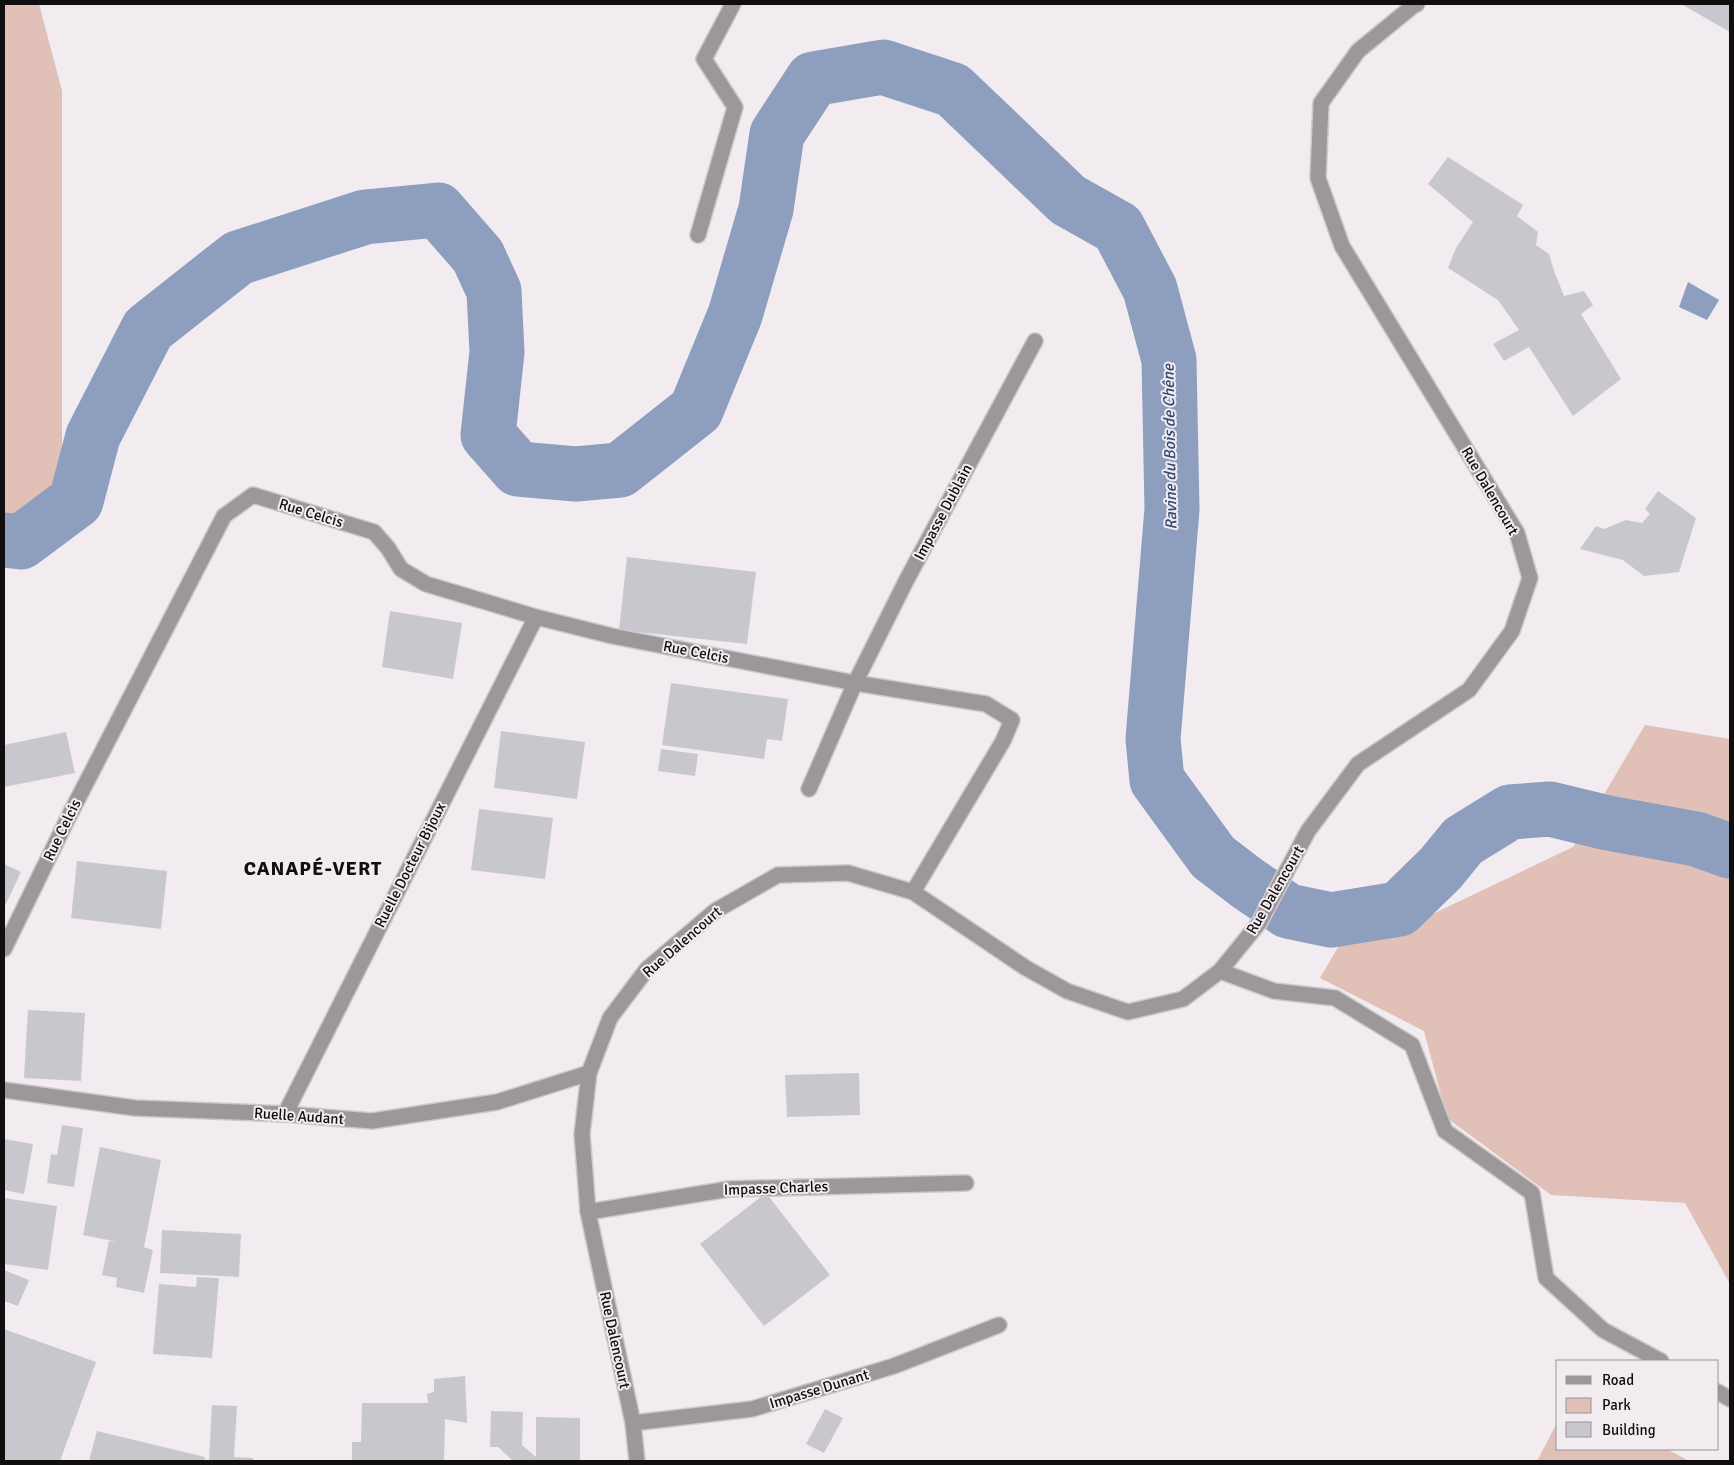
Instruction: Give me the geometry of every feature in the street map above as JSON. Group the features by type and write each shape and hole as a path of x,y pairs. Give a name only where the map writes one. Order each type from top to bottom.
{"street":[{"path":"698,235 735,107 704,59 733,4"},
{"name":"Rue Dalencourt","path":"637,1461 632,1423 588,1212 582,1134 589,1073 610,1018 647,968 715,911 778,875 848,873 913,892 1026,968 1067,991 1128,1012 1183,999 1220,971 1259,923 1308,831 1358,764 1469,690 1512,631 1530,578 1517,533 1342,246 1318,178 1321,103 1358,51 1417,4"},
{"name":"Impasse Dublain","path":"809,788 855,683 906,581 1035,341"},
{"name":"Rue Celcis","path":"4,949 68,816 224,516 253,495 374,532 388,548 401,569 426,584 536,617 612,636 855,683 986,704 1012,720 1003,741 913,892"},
{"name":"Ruelle Docteur Bijoux","path":"285,1114 536,617"},
{"path":"1220,971 1274,991 1335,998 1412,1045 1446,1131 1532,1193 1546,1278 1603,1330 1658,1360"},
{"name":"Ruelle Audant","path":"4,1090 135,1108 285,1114 372,1121 497,1102 589,1073"},
{"name":"Impasse Charles","path":"588,1212 729,1188 966,1183"},
{"name":"Impasse Dunant","path":"632,1423 752,1409 894,1366 999,1325"},
{"path":"1719,1393 1730,1399"}],"green space":[{"path":"4,4 39,4 62,91 62,517 35,553 4,550"},
{"path":"1645,725 1730,739 1730,1284 1685,1203 1551,1195 1447,1118 1424,1031 1320,978 1344,937 1399,930 1573,847"},
{"path":"1556,1425 1556,1450 1669,1450 1689,1461 1537,1461"}],"water":[{"path":"1688,282 1719,300 1707,320 1679,307"}],"building":[{"path":"1681,4 1730,4 1730,32"},
{"path":"1448,157 1523,205 1517,216 1538,232 1536,245 1549,254 1564,296 1584,291 1593,305 1581,314 1621,379 1573,416 1529,347 1504,361 1493,344 1519,330 1498,300 1448,268 1456,248 1473,222 1428,184"},
{"path":"1658,491 1696,518 1679,572 1644,576 1623,560 1580,549 1596,526 1604,529 1626,520 1642,523 1650,514 1645,509"},
{"path":"627,557 756,572 747,644 619,630"},
{"path":"390,611 462,623 453,679 382,667"},
{"path":"671,683 788,699 782,741 767,739 764,759 662,745"},
{"path":"501,731 585,742 577,799 494,788"},
{"path":"66,732 75,773 4,787 4,745"},
{"path":"661,749 698,754 695,776 658,771"},
{"path":"479,809 553,818 545,879 471,870"},
{"path":"77,861 167,871 161,929 71,918"},
{"path":"4,864 21,872 4,908"},
{"path":"28,1010 85,1013 81,1081 24,1078"},
{"path":"859,1073 860,1115 787,1117 785,1075"},
{"path":"62,1125 83,1128 74,1187 47,1183 51,1154 57,1155"},
{"path":"4,1139 33,1144 24,1194 4,1190"},
{"path":"100,1147 161,1160 144,1247 153,1250 144,1293 116,1287 117,1278 102,1275 109,1241 118,1242 83,1235"},
{"path":"766,1193 830,1275 764,1326 700,1244"},
{"path":"4,1198 57,1206 48,1270 4,1264"},
{"path":"162,1230 241,1234 239,1277 160,1273"},
{"path":"4,1270 29,1280 18,1306 4,1301"},
{"path":"197,1277 219,1278 212,1358 153,1354 159,1284 196,1287"},
{"path":"4,1329 96,1362 60,1461 4,1461"},
{"path":"465,1376 467,1423 445,1419 444,1461 352,1461 352,1442 361,1442 362,1403 428,1403 427,1394 434,1392 434,1379"},
{"path":"212,1405 237,1406 234,1457 253,1458 253,1461 209,1461"},
{"path":"825,1409 843,1418 824,1453 806,1444"},
{"path":"491,1411 523,1412 522,1445 536,1457 536,1417 580,1418 580,1461 513,1461 498,1447 490,1447"},
{"path":"97,1431 205,1457 204,1461 89,1461"}],"waterway":[{"name":"Ravine du Bois de Chêne","path":"4,540 21,542 76,501 93,436 148,329 238,258 365,217 438,210 478,256 494,291 497,352 488,435 518,469 576,474 620,470 696,410 735,315 766,209 777,134 813,79 883,67 953,90 1068,200 1118,228 1150,289 1169,360 1172,509 1153,739 1157,780 1213,857 1288,911 1331,920 1399,909 1441,868 1463,841 1510,812 1550,809 1608,823 1696,839 1730,851"}],"district":[{"name":"CANAPÉ-VERT","path":"313,868"}]}
